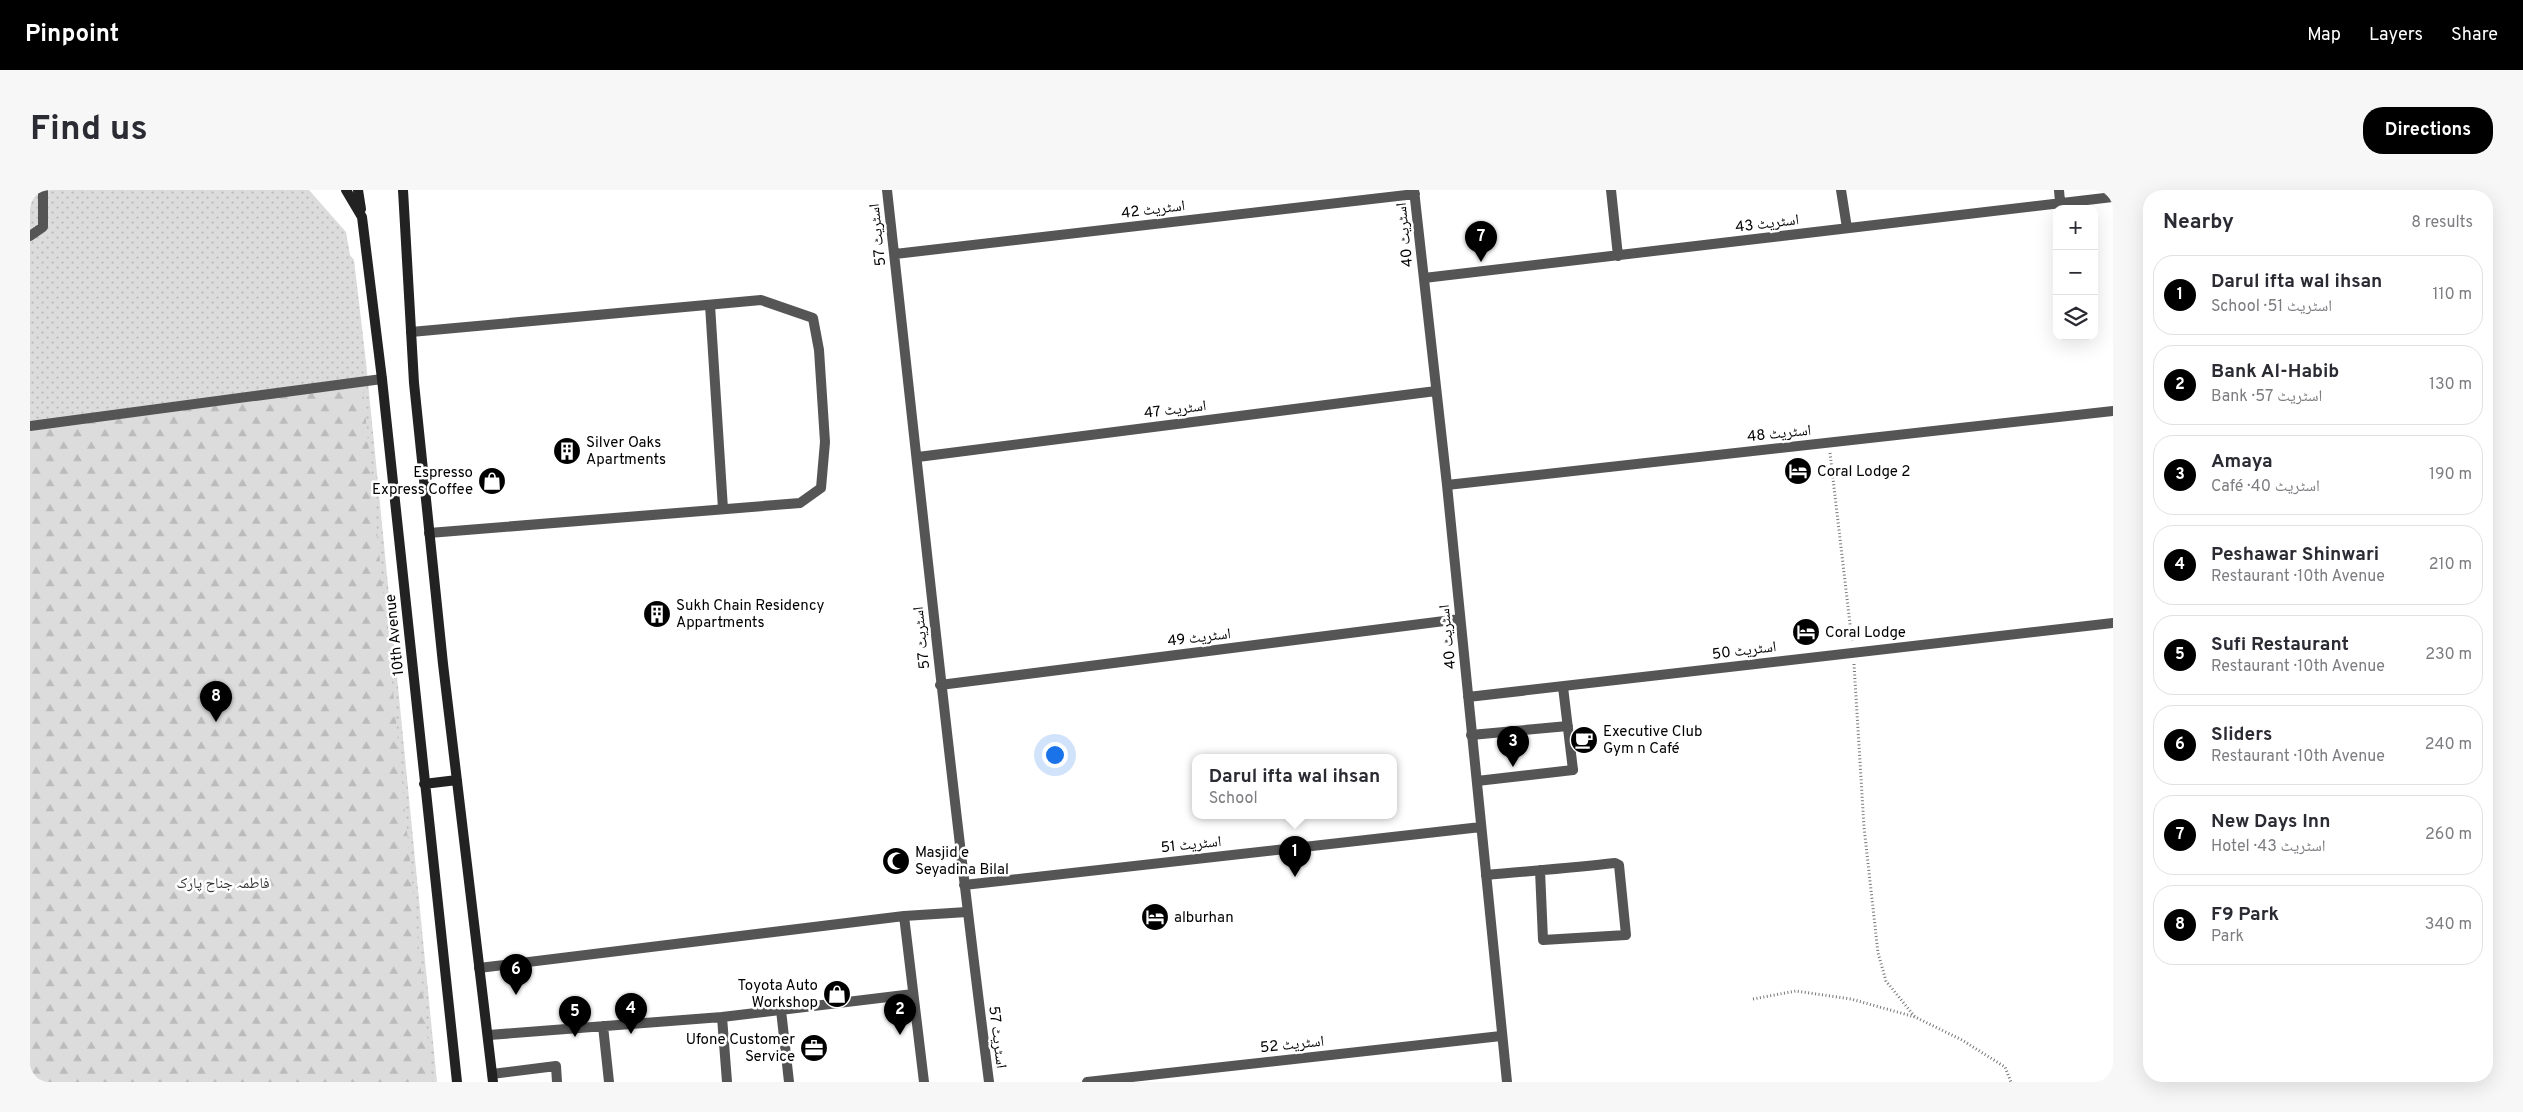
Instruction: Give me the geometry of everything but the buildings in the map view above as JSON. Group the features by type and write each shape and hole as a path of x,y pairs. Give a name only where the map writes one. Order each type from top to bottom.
{"main road":[{"name":"10th Avenue","path":"346,190 362,218 382,379 457,1082"},
{"path":"358,190 362,218"},
{"path":"403,190 411,332 430,533 479,968 489,1035 492,1078"},
{"path":"424,784 457,780"}],"street":[{"path":"30,236 43,228 43,190"},
{"name":"اسٹریٹ 57","path":"888,190 918,457 940,685 989,1082"},
{"path":"1611,190 1618,256"},
{"path":"1841,190 1847,228"},
{"path":"2059,190 2060,202"},
{"name":"اسٹریٹ 42","path":"895,254 1414,192"},
{"name":"اسٹریٹ 40","path":"1414,192 1448,485 1507,1082"},
{"name":"اسٹریٹ 43","path":"1424,278 2113,197"},
{"path":"411,332 761,300 813,318 818,350 826,442 821,488 800,503 430,533"},
{"path":"710,305 724,509"},
{"path":"30,426 382,379"},
{"name":"اسٹریٹ 47","path":"918,457 1436,391"},
{"name":"اسٹریٹ 48","path":"1448,485 2113,411"},
{"name":"اسٹریٹ 49","path":"940,685 1460,619"},
{"name":"اسٹریٹ 50","path":"1468,697 2113,623"},
{"path":"1477,781 1573,770 1563,687"},
{"path":"1472,735 1568,726"},
{"name":"اسٹریٹ 51","path":"964,885 1481,827"},
{"path":"1486,875 1540,870 1619,865 1626,935 1544,940 1540,870"},
{"path":"479,968 904,916 967,912"},
{"path":"904,916 924,1082"},
{"path":"489,1035 722,1017 913,994"},
{"path":"782,1010 790,1082"},
{"path":"722,1017 727,1082"},
{"path":"603,1026 609,1082"},
{"name":"اسٹریٹ 52","path":"1087,1082 1501,1036"},
{"path":"492,1078 556,1066 556,1082"}],"path":[{"path":"1828,443 1853,652 1864,827 1878,953 1886,981 1915,1016"},
{"path":"1754,999 1796,991 1852,999 1915,1016 1962,1040 2005,1068 2012,1082"}],"green space":[{"name":"فاطمہ جناح پارک","path":"30,190 309,190 346,232 350,255 354,260 366,362 437,1082 30,1082"},
{"name":"فاطمہ جناح پارک","path":"362,381 432,1082 30,1082 30,430"}],"place":[{"name":"New Days Inn","path":"1481,262"},
{"name":"Silver Oaks Apartments","path":"567,451"},
{"name":"Coral Lodge 2","path":"1798,471"},
{"name":"Espresso Express Coffee","path":"492,481"},
{"name":"Sukh Chain Residency Appartments","path":"657,614"},
{"name":"Coral Lodge","path":"1806,632"},
{"name":"F9 Park","path":"216,722"},
{"name":"Executive Club Gym n Café","path":"1584,740"},
{"name":"Amaya","path":"1513,767"},
{"name":"Masjid e Seyadina Bilal","path":"896,861"},
{"name":"Darul ifta wal ihsan","path":"1295,877"},
{"name":"alburhan","path":"1155,917"},
{"name":"Toyota Auto Workshop","path":"837,994"},
{"name":"Sliders","path":"516,995"},
{"name":"Peshawar Shinwari","path":"631,1034"},
{"name":"Bank Al-Habib","path":"900,1035"},
{"name":"Sufi Restaurant","path":"575,1037"},
{"name":"Ufone Customer Service","path":"814,1048"}]}
